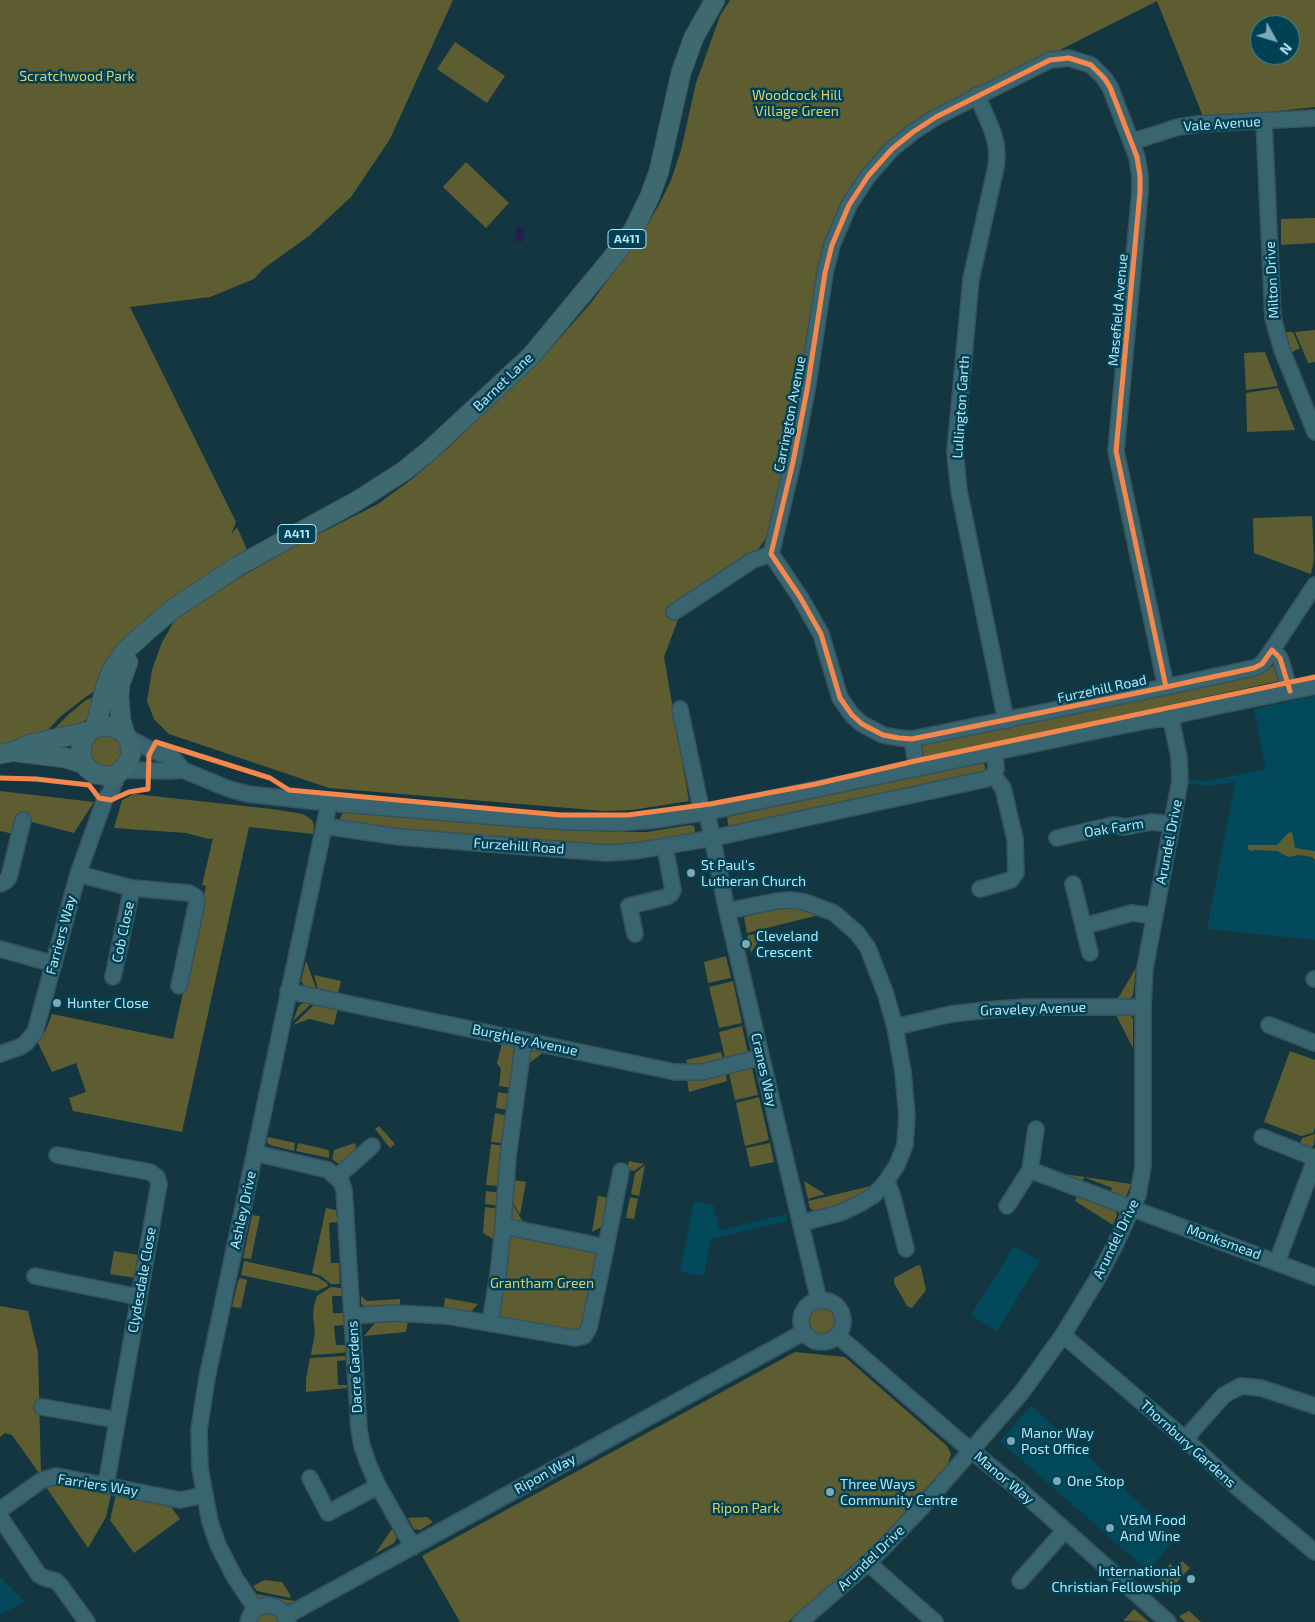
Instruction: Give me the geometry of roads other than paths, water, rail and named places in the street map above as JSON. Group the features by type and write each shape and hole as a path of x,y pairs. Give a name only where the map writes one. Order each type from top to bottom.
{"main road":[{"name":"Barnet Lane","path":"90,769 81,749 82,742 92,730 112,670 124,650 173,609 238,566 357,501 404,471 430,450 532,356 610,262 634,229 650,196 659,171 686,56 694,37 715,0"},
{"name":"Barnet Lane","path":"121,771 131,754 118,697 124,670 140,638"},
{"path":"8,753 27,745 106,726 114,727 126,736"},
{"path":"8,753 66,758 107,776 121,771"}],"street":[{"name":"Masefield Avenue","path":"977,95 1050,60 1069,58 1091,65 1104,78 1110,88 1137,157 1140,192 1116,451 1166,687"},
{"name":"Carrington Avenue","path":"771,554 793,462 807,390 825,274 832,245 842,218 868,176 892,149 936,117 977,95"},
{"name":"Lullington Garth","path":"977,95 996,144 996,167 972,279 955,452 959,491 1006,721"},
{"name":"Vale Avenue","path":"1131,142 1178,127 1199,124 1315,118"},
{"name":"Milton Drive","path":"1264,121 1274,318 1282,350 1315,432"},
{"path":"674,612 753,560 771,554 814,621 825,646 840,698 852,715 874,731 899,738 912,739 917,770"},
{"path":"1290,691 1280,658 1272,650 1315,585"},
{"name":"Furzehill Road","path":"912,739 1254,668 1262,664 1272,650"},
{"name":"Furzehill Road","path":"126,736 151,750 173,758 183,770 229,789 248,794 329,803 570,822 620,823 705,813 1157,719 1171,719 1182,714 1315,686"},
{"path":"680,709 705,813 713,838"},
{"name":"Arundel Drive","path":"800,1622 868,1563 922,1507 1022,1392 1063,1335 1096,1281 1132,1208 1139,1188 1143,1166 1143,1007 1145,968 1180,781 1180,769 1171,719"},
{"path":"980,889 1011,880 1016,873 1015,838 1003,788 993,775 996,769 995,753"},
{"path":"90,769 105,799"},
{"name":"Furzehill Road","path":"121,771 170,772 183,770"},
{"name":"Farriers Way","path":"0,1054 26,1043 35,1032 78,874 105,799 121,771"},
{"name":"Furzehill Road","path":"324,826 400,837 607,853 636,851 713,838 986,779 993,775"},
{"name":"Ashley Drive","path":"252,1616 218,1545 210,1522 200,1468 201,1416 207,1378 329,803"},
{"path":"0,884 9,877 23,820"},
{"name":"Oak Farm","path":"1057,838 1113,825 1125,827 1151,822 1172,824"},
{"name":"Cranes Way","path":"713,838 727,911 819,1301"},
{"path":"635,934 628,906 666,897 673,890 664,847"},
{"path":"78,874 132,888 189,893 196,897 197,902 178,986"},
{"path":"1074,884 1090,953"},
{"name":"Cob Close","path":"113,977 132,888"},
{"path":"727,911 790,900 812,904 834,913 857,933 868,948 886,995 895,1027 903,1072 907,1115 904,1145 897,1165 874,1195 851,1209 801,1223"},
{"path":"1084,926 1132,913 1155,916"},
{"path":"0,949 54,964"},
{"name":"Burghley Avenue","path":"288,991 675,1072 702,1072 762,1058"},
{"name":"Graveley Avenue","path":"895,1027 952,1014 1024,1007 1143,1007"},
{"path":"1269,1025 1315,1043"},
{"path":"490,1323 498,1275 508,1156 524,1040"},
{"path":"1007,1206 1030,1170 1036,1129"},
{"path":"1262,1137 1315,1159 1277,1262"},
{"path":"256,1153 328,1170 337,1178 372,1146"},
{"name":"Clydesdale Close","path":"56,1155 150,1172 157,1176 159,1184 106,1485"},
{"name":"Monksmead","path":"1030,1170 1315,1277"},
{"path":"352,1316 392,1313 447,1316 574,1338 584,1336 589,1328 621,1171"},
{"name":"Dacre Gardens","path":"337,1178 341,1182 346,1197 359,1429 362,1446 378,1486 413,1547"},
{"path":"885,1183 890,1187 906,1249"},
{"path":"502,1226 606,1247"},
{"path":"35,1276 139,1297"},
{"path":"819,1301 831,1303 840,1312 842,1324 838,1335 826,1342 813,1340 804,1332 802,1325 804,1312 812,1303 819,1301"},
{"name":"Ripon Way","path":"252,1616 262,1606 269,1606 276,1607 282,1611 287,1619 413,1547 804,1332"},
{"name":"Manor Way","path":"838,1335 1065,1530 1168,1622"},
{"name":"Thornbury Gardens","path":"1063,1335 1185,1439 1238,1488 1315,1552"},
{"path":"1185,1439 1224,1395 1241,1386 1261,1388 1315,1406"},
{"path":"42,1407 117,1420"},
{"name":"Farriers Way","path":"0,1510 40,1482 57,1476 180,1500 204,1495"},
{"path":"310,1478 328,1513 378,1486"},
{"path":"0,1517 40,1574 45,1578 56,1581 60,1585 87,1622"},
{"path":"1020,1581 1065,1530"},
{"path":"868,1563 935,1622"}],"place":[{"name":"St Paul's Lutheran Church","path":"691,873"},
{"name":"Cleveland Crescent","path":"746,944"},
{"name":"Hunter Close","path":"57,1003"},
{"name":"Manor Way Post Office","path":"1011,1441"},
{"name":"One Stop","path":"1057,1481"},
{"name":"Three Ways Community Centre","path":"830,1492"},
{"name":"V&M Food And Wine","path":"1110,1528"},
{"name":"International Christian Fellowship","path":"1191,1579"}],"park label":[{"name":"Scratchwood Park","path":"77,76"},
{"name":"Woodcock Hill Village Green","path":"797,104"},
{"name":"Grantham Green","path":"542,1283"},
{"name":"Ripon Park","path":"746,1508"}]}
